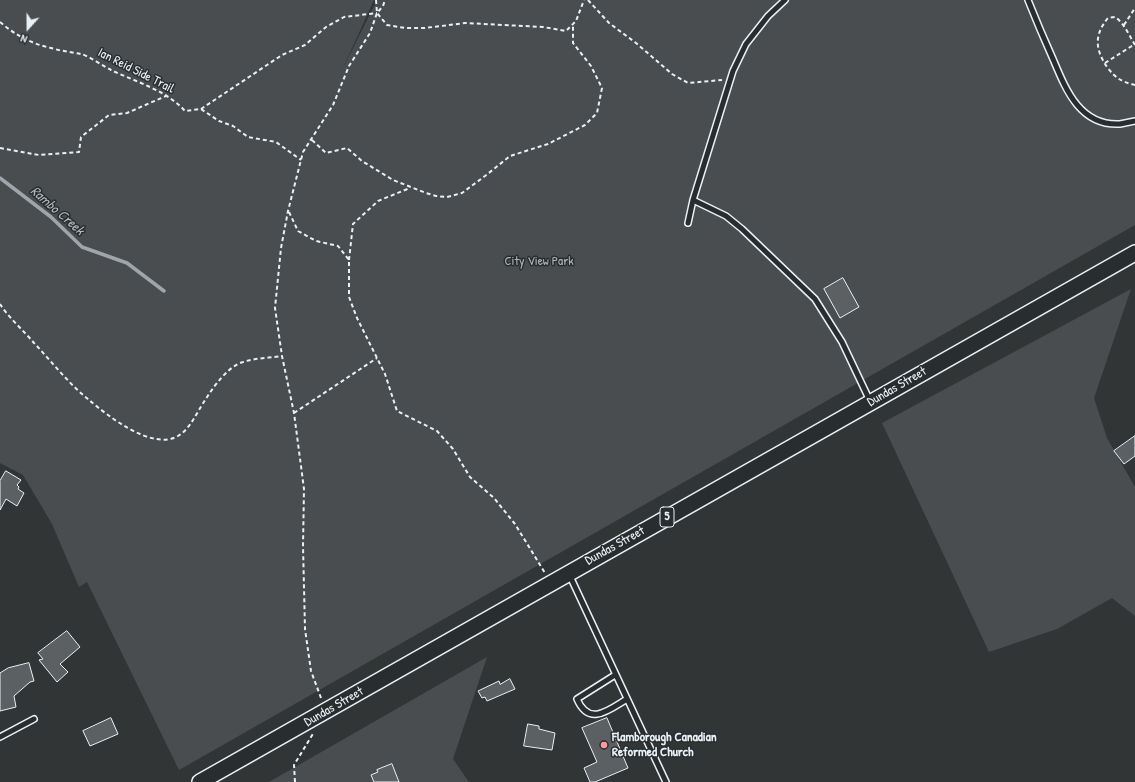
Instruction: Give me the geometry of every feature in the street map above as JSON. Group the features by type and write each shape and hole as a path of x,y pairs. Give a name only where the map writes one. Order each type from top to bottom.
{"main road":[{"name":"Dundas Street","path":"200,782 1135,253"}],"lane":[{"path":"688,223 693,200 731,79 746,44 768,16 786,0"},
{"path":"1028,0 1063,85 1072,100 1084,113 1101,121 1120,124 1135,121"},
{"path":"693,200 726,216 742,229 815,299 842,342 871,402"},
{"path":"569,573 666,782"},
{"path":"616,675 577,699 580,706 586,712 602,714 627,700"},
{"path":"0,737 34,719"}],"path":[{"path":"376,0 377,13 388,24 405,28 425,28 465,23 543,27 566,31 576,21 584,0"},
{"path":"326,711 311,671 305,629 303,546 304,489 294,413 282,356 275,308 281,248 288,211 303,152 333,106 349,66 370,33 377,13 383,6 385,0"},
{"path":"588,0 609,23 636,43 672,74 688,83 731,79"},
{"path":"1124,25 1135,8"},
{"path":"301,160 276,142 248,138 233,126 219,122 201,109 282,55 305,45 326,27 344,17 377,13"},
{"path":"1105,63 1135,45 1124,25 1117,18 1108,18 1101,28 1098,38 1100,55 1105,63 1112,74 1118,80 1135,85"},
{"name":"Ian Reid Side Trail","path":"0,22 13,33 33,43 83,55 115,72 155,89 179,103 186,111 201,109"},
{"path":"312,140 326,153 346,148 362,161 393,180 411,188 436,196 447,197 462,193 510,156 548,144 585,125 597,113 602,88 592,66 573,43 573,24"},
{"path":"0,148 39,155 79,152 81,137 108,115 128,114 166,96"},
{"path":"411,188 378,201 353,224 349,260 349,297 357,318 385,374 397,411 437,431 453,449 470,478 494,498 515,524 551,583"},
{"path":"288,211 298,231 316,241 338,246 349,260"},
{"path":"0,304 88,400 122,424 151,438 165,440 177,436 189,426 210,392 231,368 242,362 282,356"},
{"path":"294,413 377,358"},
{"path":"295,782 294,765 314,732"}],"green space":[{"name":"City View Park","path":"0,0 374,0 342,70 377,0 1135,0 1135,225 179,770 87,582 79,587 52,524 23,475 0,463"},
{"path":"1131,289 1094,398 1107,438 1135,487 1135,616 1112,598 1057,629 989,652 882,423"},
{"path":"487,657 453,759 469,782 269,782"}],"building":[{"path":"843,278 859,307 840,318 824,289"},
{"path":"1135,436 1135,456 1124,464 1114,451"},
{"path":"6,471 21,480 17,485 19,487 18,489 24,493 17,506 6,499 0,510 0,481"},
{"path":"67,631 80,647 60,664 68,672 57,682 39,660 43,659 38,653"},
{"path":"29,663 34,681 30,682 14,696 16,707 0,711 0,673 8,668"},
{"path":"510,679 515,689 487,701 485,697 482,698 478,691 499,681 500,684"},
{"path":"111,718 118,734 90,746 83,731"},
{"name":"Flamborough Canadian Reformed Church","path":"607,718 628,768 595,782 590,782 584,768 597,762 582,728"},
{"path":"528,724 539,726 539,729 555,733 552,750 524,746"},
{"path":"392,764 399,782 374,782 371,775 378,772 377,770"}],"waterway":[{"name":"Rambo Creek","path":"0,178 51,217 82,247 127,263 164,291"}],"place":[{"name":"Flamborough Canadian Reformed Church","path":"604,745"}]}
